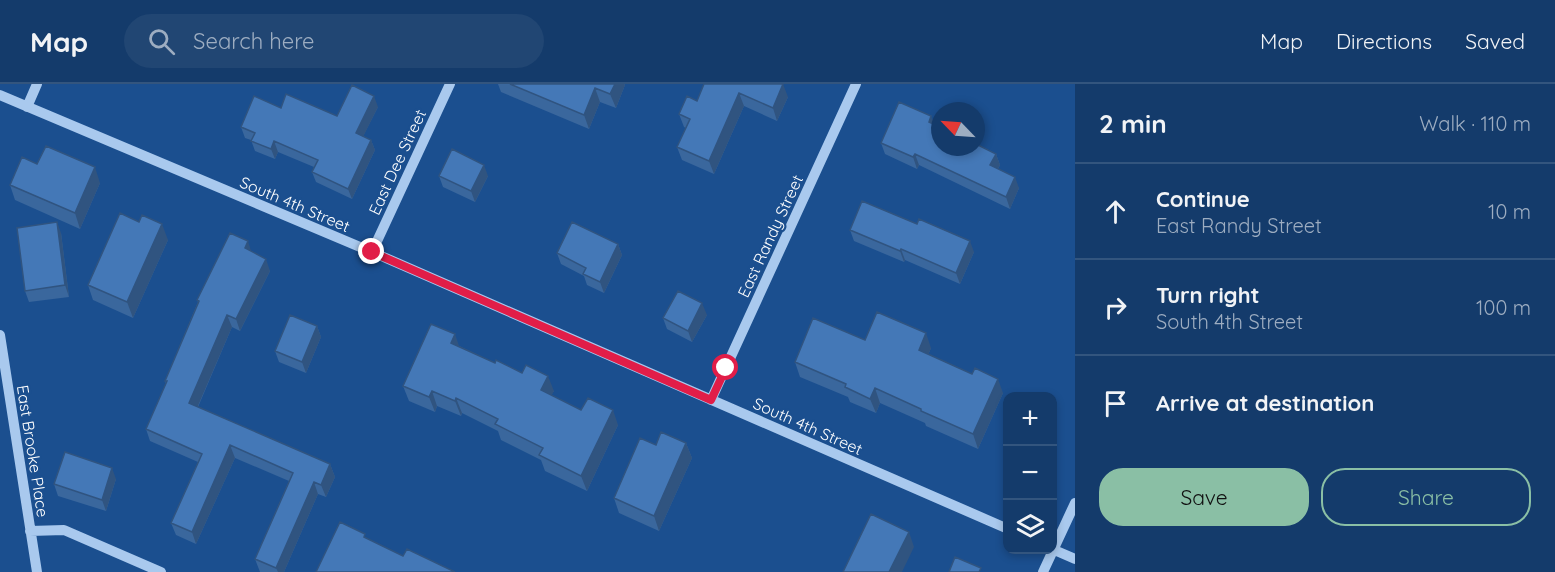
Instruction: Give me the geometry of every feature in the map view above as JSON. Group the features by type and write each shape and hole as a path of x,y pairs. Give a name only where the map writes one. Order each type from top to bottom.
{"street":[{"path":"27,107 38,84"},
{"name":"East Dee Street","path":"372,252 450,84"},
{"name":"East Randy Street","path":"711,400 856,84"},
{"name":"South 4th Street","path":"0,95 372,252 1003,527"},
{"name":"East Brooke Place","path":"0,335 37,572"},
{"path":"1057,541 1075,503"},
{"path":"30,531 64,530 161,572"},
{"path":"1057,551 1075,559"},
{"path":"1043,572 1051,554"}],"building":[{"path":"510,84 615,84 610,94 595,88 584,115"},
{"path":"704,84 783,84 773,108 739,93 709,161 677,147 690,119 679,114 687,96 697,101"},
{"path":"352,85 374,96 356,133 371,140 348,189 312,172 318,160 274,141 271,149 251,141 255,133 241,127 254,96 281,108 286,94 337,116"},
{"path":"899,102 931,116 929,122 931,123 931,156 985,156 985,148 996,154 990,165 1015,177 1006,197 915,154 913,157 881,143"},
{"path":"46,146 95,167 75,213 10,185 22,157 37,164"},
{"path":"452,149 484,165 471,191 439,176"},
{"path":"862,201 917,224 919,219 970,241 956,273 850,230"},
{"path":"120,213 139,222 142,215 162,224 127,302 88,285"},
{"path":"57,222 65,285 25,291 17,228"},
{"path":"572,222 618,244 600,282 583,274 586,268 557,253"},
{"path":"230,233 248,241 245,248 266,259 236,319 227,315 189,403 330,464 321,485 314,482 276,568 255,559 293,473 230,445 192,532 171,523 202,454 146,429 199,301 197,300"},
{"path":"678,291 702,303 688,331 663,318"},
{"path":"877,312 926,333 919,350 972,374 975,368 998,379 973,434 875,388 870,399 845,387 846,384 795,362 813,318 865,340"},
{"path":"290,315 317,326 302,362 275,351"},
{"path":"431,324 455,334 451,343 495,363 496,360 522,373 526,365 548,376 541,390 581,410 588,398 613,410 581,476 539,455 543,448 495,424 498,419 456,398 455,401 432,391 429,397 403,386"},
{"path":"661,432 686,443 654,516 614,498 640,438 656,445"},
{"path":"65,452 112,468 102,500 54,484"},
{"path":"871,514 909,532 889,572 843,572"},
{"path":"340,522 365,534 364,537 403,556 407,549 455,572 316,572"},
{"path":"955,557 981,568 979,572 949,572"}],"route":[{"path":"372,252 711,400 726,368"}]}
